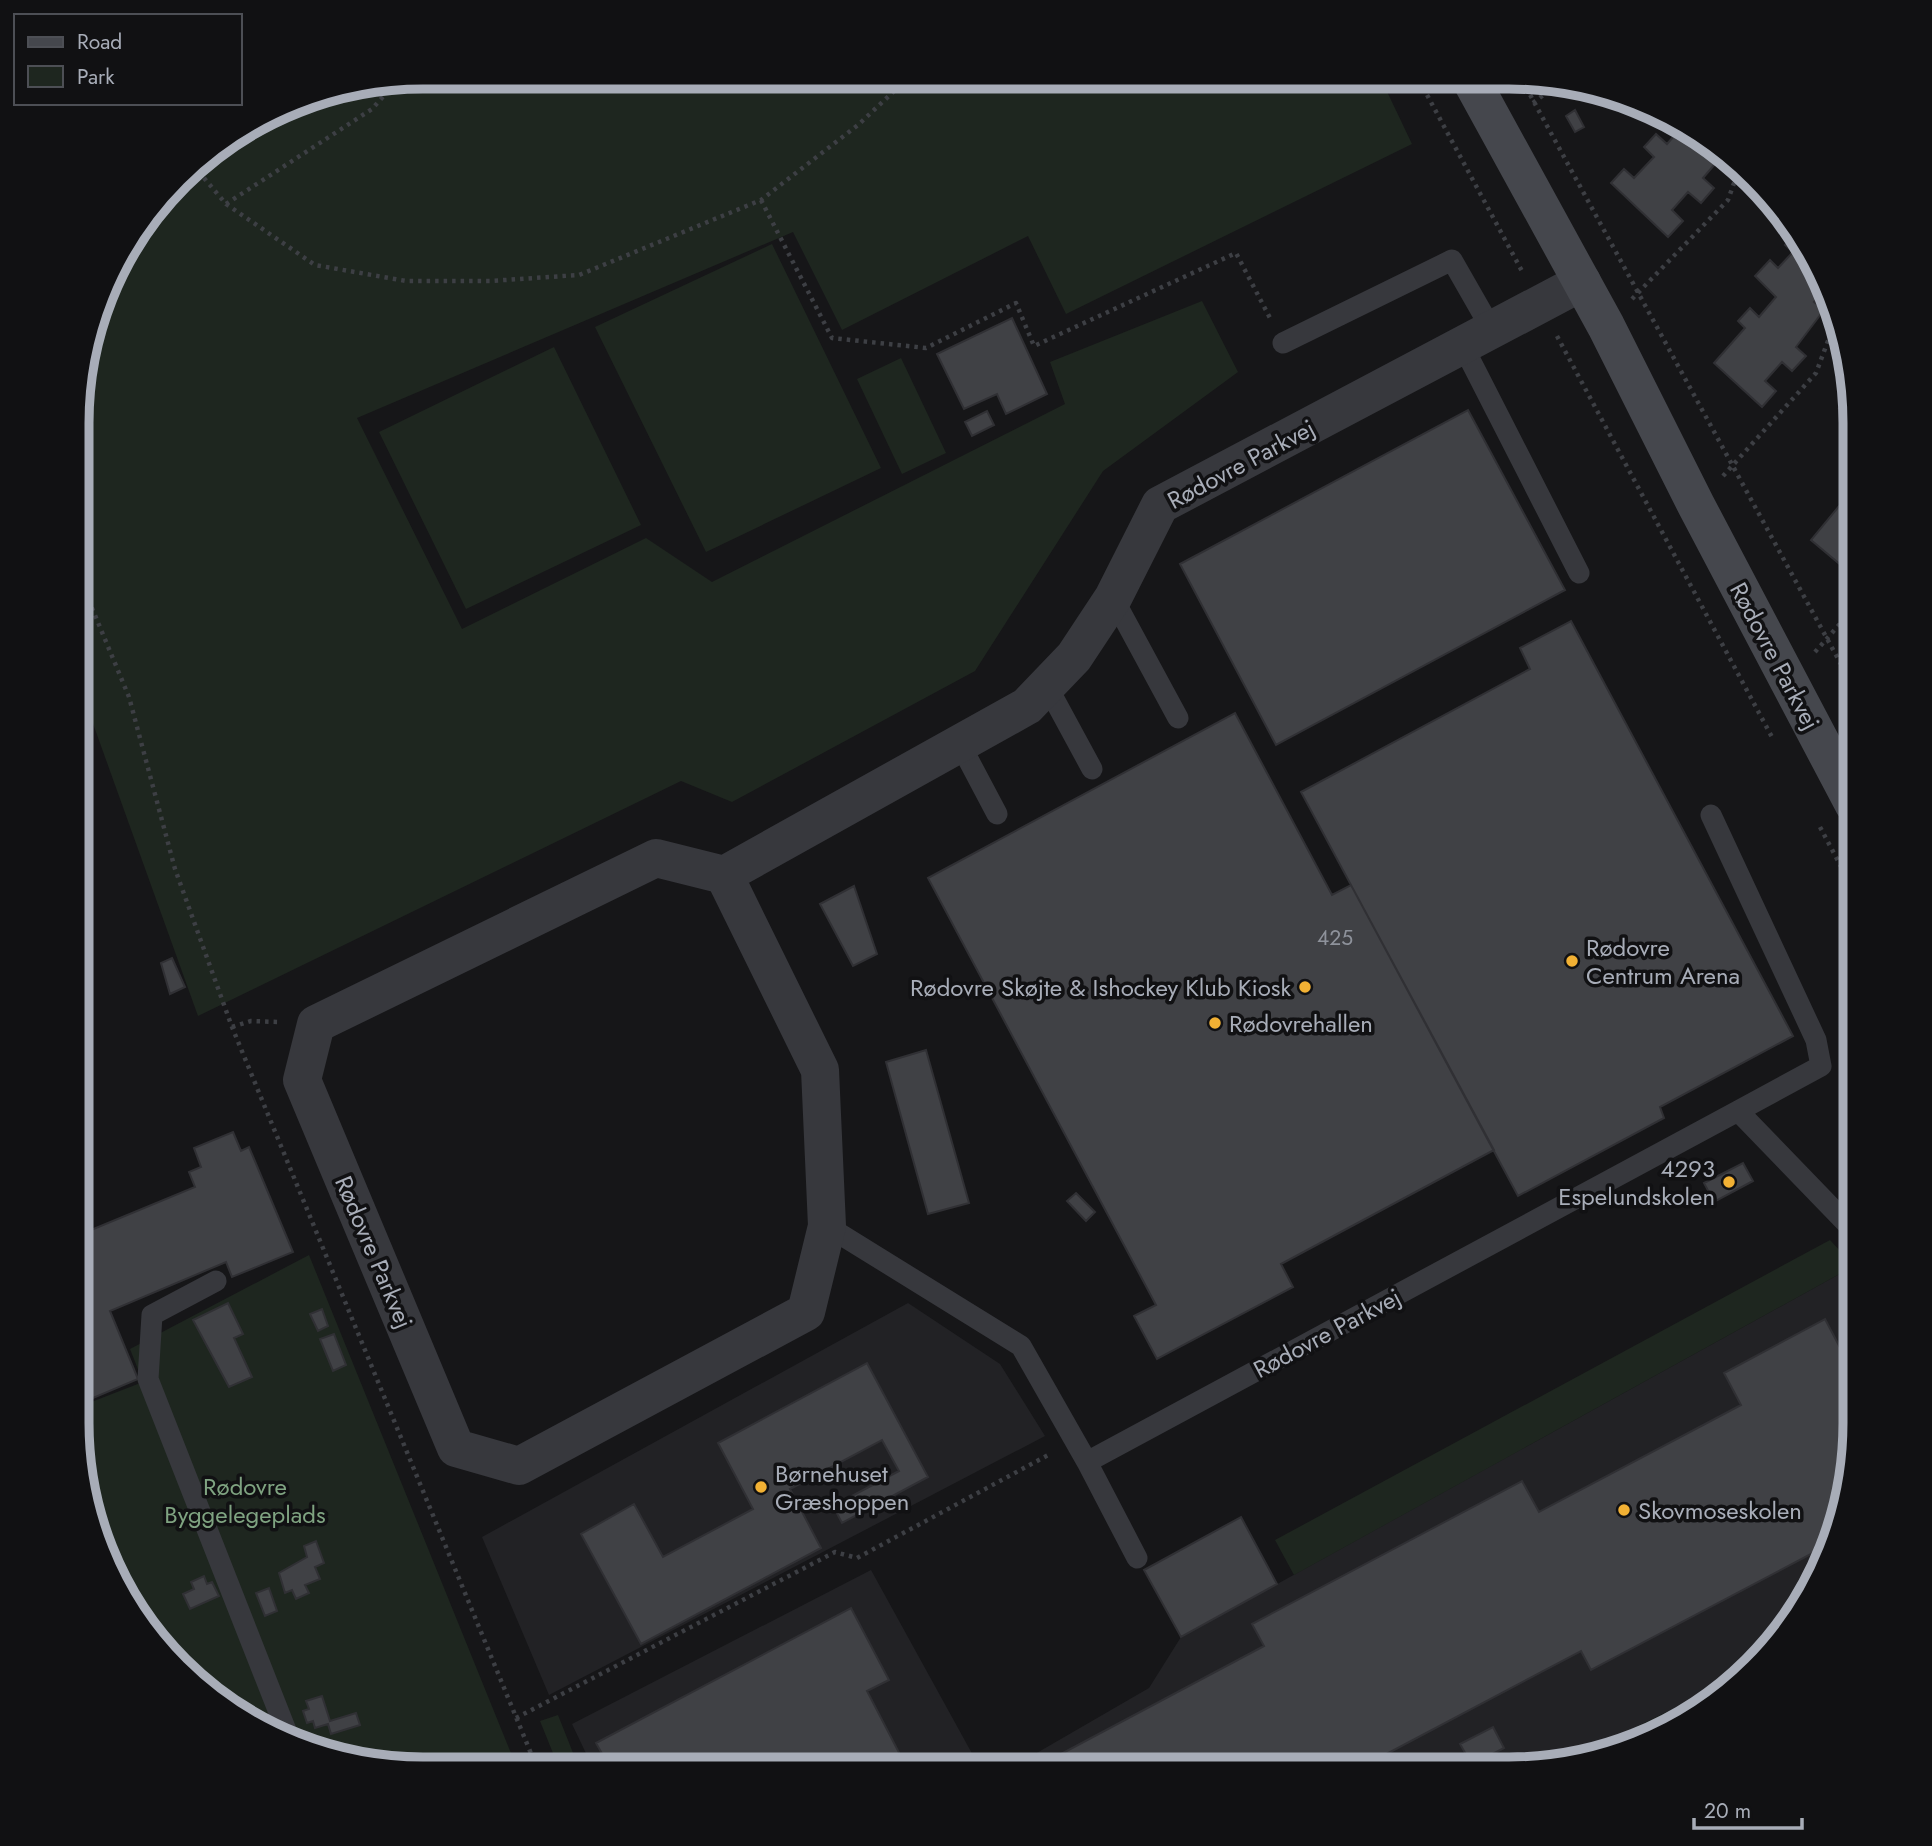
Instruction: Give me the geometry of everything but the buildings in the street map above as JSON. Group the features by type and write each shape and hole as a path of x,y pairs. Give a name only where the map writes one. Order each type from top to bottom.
{"street":[{"name":"Rødovre Parkvej","path":"1476,89 1606,326 1696,505 1843,784"},
{"name":"Rødovre Parkvej","path":"316,1024 302,1080 456,1448 519,1466 806,1312 827,1226 820,1070 724,875 1027,706 1074,657 1113,598 1160,505 1582,282"},
{"path":"316,1024 656,858 724,875"}],"lane":[{"path":"1283,343 1452,260 1477,338 1578,573"},
{"path":"1113,598 1178,718"},
{"path":"1047,686 1092,769"},
{"path":"960,744 997,814"},
{"name":"Rødovre Parkvej","path":"1087,1462 1821,1066 1816,1040 1711,815"},
{"path":"1738,1111 1843,1220"},
{"path":"827,1226 1021,1346 1087,1462 1137,1558"},
{"path":"216,1281 152,1315 148,1379 284,1726"}],"path":[{"path":"200,174 226,204 315,265 406,282 490,281 579,275 761,200 858,125 896,89"},
{"path":"1424,89 1776,744"},
{"path":"1527,90 1843,667"},
{"path":"226,204 372,109 388,91"},
{"path":"1606,326 1728,200 1736,178"},
{"path":"761,200 832,338 926,348 1016,303 1034,346 1236,253 1283,343"},
{"path":"1696,505 1816,373 1830,334"},
{"path":"1790,682 1843,621"},
{"path":"1815,818 1843,870"},
{"path":"232,1027 251,1021 316,1024"},
{"path":"516,1718 835,1552 857,1558"}],"shaded area":[{"name":"Skovmoseskolen","path":"1843,1272 1842,1445 1836,1488 1825,1530 1808,1571 1787,1609 1745,1659 1705,1694 1604,1743 1553,1754 1509,1757 1030,1757 1149,1688 1181,1637"},
{"name":"Børnehuset Græshoppen","path":"908,1303 1000,1364 1045,1436 549,1695 482,1537"},
{"path":"871,1570 974,1757 588,1757 572,1724"}],"green space":[{"path":"1386,89 1412,144 1066,314 1028,236 842,330 793,232 357,418 462,629 646,538 712,582 1065,404 1050,362 1202,301 1238,372 1103,471 975,671 732,802 681,781 198,1016 89,712 89,423 92,379 101,336 124,275 145,237 158,220 187,187 220,158 256,134 316,107 358,96 401,90"},
{"path":"772,244 881,468 706,552 595,327"},
{"path":"554,347 641,525 466,609 379,432"},
{"path":"901,358 946,453 902,474 857,379"},
{"path":"1830,1240 1843,1254 1843,1272 1294,1575 1275,1540"},
{"name":"Rødovre Byggelegeplads","path":"309,1255 513,1757 379,1754 316,1739 275,1722 237,1701 187,1659 145,1609 124,1571 107,1530 92,1467 89,1403 143,1382 130,1349"},
{"path":"1705,1694 1657,1722 1604,1743"},
{"path":"558,1715 575,1757 555,1757 540,1721"}],"place":[{"name":"Rødovre Centrum Arena","path":"1572,961"},
{"name":"Rødovre Skøjte & Ishockey Klub Kiosk","path":"1305,987"},
{"name":"Rødovrehallen","path":"1215,1023"},
{"name":"4293 Espelundskolen","path":"1729,1182"},
{"name":"Børnehuset Græshoppen","path":"761,1487"},
{"name":"Skovmoseskolen","path":"1624,1510"}]}
